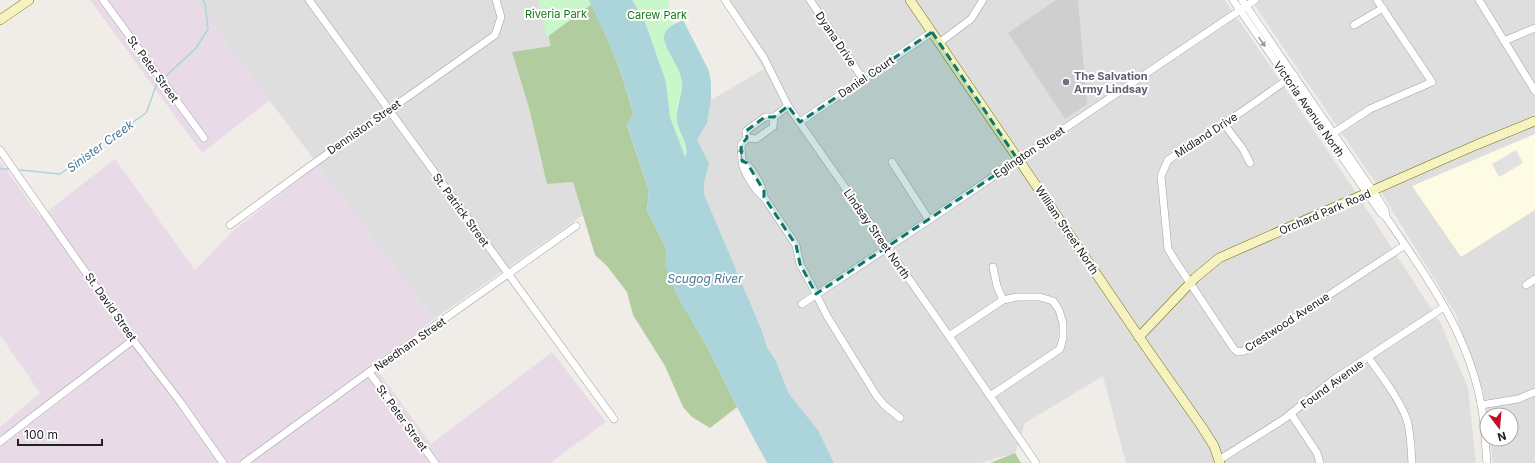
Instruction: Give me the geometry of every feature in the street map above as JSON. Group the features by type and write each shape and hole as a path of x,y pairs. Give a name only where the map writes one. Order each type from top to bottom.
{"street":[{"path":"0,20 29,0"},
{"name":"St. Peter Street","path":"103,0 204,138"},
{"name":"St. Patrick Street","path":"309,0 614,419"},
{"name":"Denniston Street","path":"230,225 495,34 501,17 496,0"},
{"name":"Lindsay Street North","path":"725,0 764,58 788,106 1036,463"},
{"name":"Dyana Drive","path":"810,0 863,79"},
{"name":"William Street North","path":"910,0 1139,337 1202,427 1214,446 1219,462"},
{"path":"939,43 971,19 983,0"},
{"name":"Victoria Avenue North","path":"1233,0 1242,5 1370,192 1380,213 1386,217 1430,281 1456,329 1468,356 1481,405 1487,463"},
{"name":"Eglington Street","path":"802,304 1018,160 1242,5 1255,0"},
{"path":"1330,135 1370,109 1432,82 1378,0"},
{"path":"1479,0 1535,91"},
{"path":"1354,25 1383,8"},
{"path":"1504,41 1535,28"},
{"name":"Daniel Court","path":"800,122 932,32"},
{"name":"Midland Drive","path":"1190,284 1168,249 1161,176 1168,160 1224,124 1291,77"},
{"path":"788,106 774,117 765,117 746,131 747,138 741,145 742,161 747,163 754,180 764,191 764,197 796,245 800,264 827,316 872,390 884,405 900,418"},
{"path":"747,138 756,139 773,127 774,117"},
{"name":"Orchard Park Road","path":"1139,337 1210,264 1219,258 1476,145 1535,121"},
{"path":"1224,124 1243,149 1250,163"},
{"name":"St. David Street","path":"0,150 133,340 177,397 223,463"},
{"path":"892,162 929,220"},
{"name":"Needham Street","path":"244,463 369,372 576,226"},
{"name":"Crestwood Avenue","path":"1190,284 1234,348 1238,352 1244,351 1405,245"},
{"path":"993,268 997,286 1003,300"},
{"path":"1526,285 1535,279"},
{"path":"949,336 1003,300 1017,297 1040,297 1053,301 1059,310 1063,323 1063,338 1060,348 990,396"},
{"name":"Found Avenue","path":"1219,462 1291,414 1329,383 1444,307"},
{"path":"0,442 46,405 133,340"},
{"path":"1368,357 1407,420 1412,463"},
{"name":"St. Peter Street","path":"369,372 435,463"},
{"path":"1481,405 1518,399 1535,392"},
{"path":"1291,414 1317,453 1320,463"}],"highlighted area":[{"path":"932,32 1018,160 816,294 800,264 796,245 764,197 764,191 747,163 742,161 741,145 747,138 746,131 765,117 774,117 788,106 800,122"}],"shaded area":[{"path":"90,0 194,0 270,100 202,153"},
{"path":"194,0 539,0 551,46 512,52 529,108 547,184 573,182 583,215 434,319"},
{"path":"722,0 1225,0 1351,185 1441,324 1468,388 1476,463 1126,463 1103,376 1025,423 1015,453 980,463 834,463 818,430 789,394 776,361 767,347 762,331 704,194 704,183 709,163 697,140 707,123 711,100 764,69"},
{"path":"1056,0 1078,0 1087,104 1065,119 1008,33"},
{"path":"1251,0 1535,0 1535,463 1493,463 1491,447 1519,447 1519,407 1485,407 1483,391 1455,313 1373,179"},
{"path":"1535,134 1535,210 1461,257 1412,186"},
{"path":"1516,150 1523,163 1499,177 1492,164"},
{"path":"115,159 195,270 234,230 318,164 434,319 373,364 431,444 552,352 606,422 550,463 0,463 0,427 40,393 0,335 0,161 40,217"}],"green space":[{"name":"Riveria Park","path":"538,0 589,0 591,5 547,37"},
{"path":"539,0 589,0 614,56 625,84 633,114 627,125 649,191 647,210 666,248 666,265 678,297 704,341 737,407 710,428 692,417 683,407 665,366 633,315 627,292 607,266 595,255 573,182 547,184 529,108 512,52 551,46"},
{"name":"Carew Park","path":"632,0 668,0 674,24 666,30 663,39 682,77 682,94 677,104 677,123 686,150 685,158 670,117 666,82 645,22"},
{"path":"1015,453 1021,463 990,463"}],"water":[{"name":"Scugog River","path":"589,0 632,0 645,22 666,82 670,117 685,157 686,145 679,129 677,119 682,89 681,77 664,41 668,28 683,20 709,71 711,83 711,100 707,123 697,140 709,163 704,183 704,194 762,331 767,347 776,361 789,394 818,430 834,463 767,463 704,341 678,297 665,265 666,248 647,210 649,191 627,124 633,114 630,99 620,70"}],"waterway":[{"name":"Sinister Creek","path":"165,77 196,48 208,29 205,3 203,0"},
{"name":"Sinister Creek","path":"20,170 60,174 146,113 158,83"},
{"name":"Sinister Creek","path":"0,169 9,169"}],"place":[{"name":"The Salvation Army Lindsay","path":"1066,82"}]}
